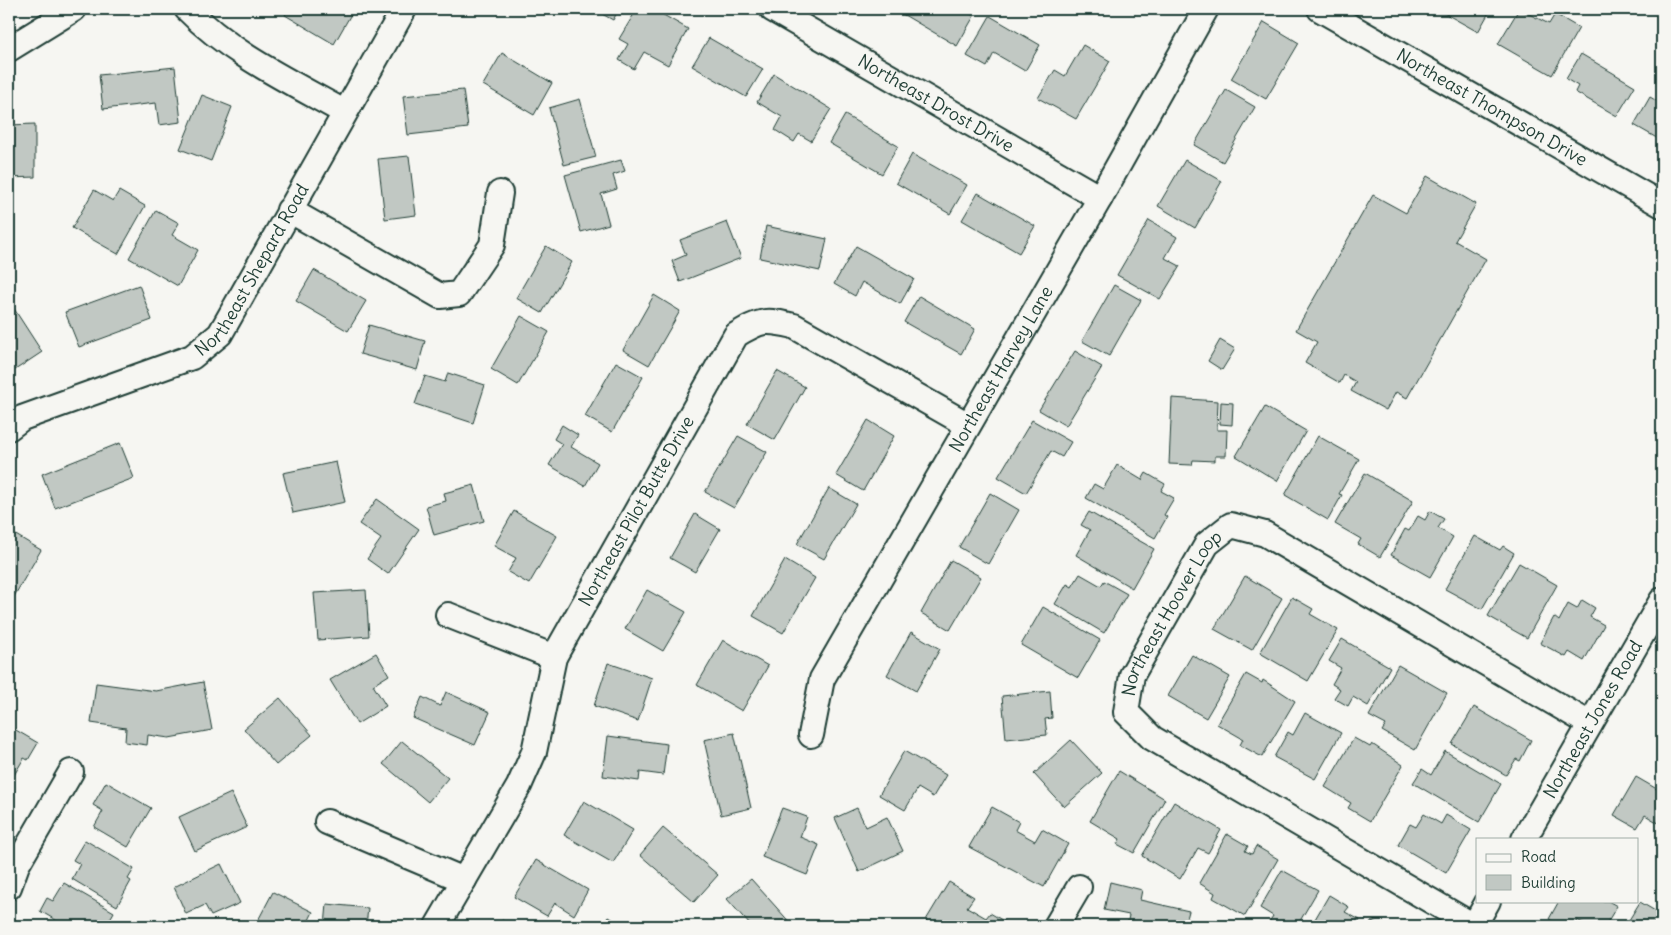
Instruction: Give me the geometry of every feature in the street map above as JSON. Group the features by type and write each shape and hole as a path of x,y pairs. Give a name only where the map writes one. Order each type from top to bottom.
{"street":[{"path":"9,49 74,9"},
{"path":"187,9 209,31 248,58 344,112"},
{"name":"Northeast Shepard Road","path":"9,428 22,418 192,357 220,334 404,9"},
{"name":"Northeast Drost Drive","path":"772,9 1100,198"},
{"name":"Northeast Harvey Lane","path":"811,735 822,679 1100,198 1206,9"},
{"name":"Northeast Thompson Drive","path":"1320,9 1662,205"},
{"path":"289,210 440,296 459,294 492,244 500,193"},
{"name":"Northeast Pilot Butte Drive","path":"437,926 519,786 534,752 554,657 724,352 736,334 759,322 794,326 968,425"},
{"name":"Northeast Hoover Loop","path":"1474,926 1152,738 1126,712 1132,675 1136,667 1207,544 1230,525 1265,534 1590,724"},
{"name":"Northeast Jones Road","path":"1525,838 1662,600"},
{"path":"448,615 554,657"},
{"path":"9,887 17,865 71,772"},
{"path":"327,822 464,880"},
{"path":"1056,926 1079,887"},
{"path":"1474,926 1487,902"}],"building":[{"path":"288,9 354,9 334,44 285,15"},
{"path":"593,9 619,9 613,20"},
{"path":"637,9 653,9 688,29 668,65 644,52 634,69 619,60 628,44 619,39"},
{"path":"901,9 961,9 974,16 957,46 899,12"},
{"path":"1437,9 1491,9 1478,32"},
{"path":"1519,9 1549,24 1555,14 1579,28 1552,75 1498,44"},
{"path":"990,16 1040,45 1025,71 994,53 987,67 967,56"},
{"path":"1264,22 1299,43 1266,99 1231,79"},
{"path":"709,38 763,69 746,97 692,66"},
{"path":"1083,45 1110,61 1076,119 1038,98 1055,70 1065,76"},
{"path":"502,53 552,83 534,115 483,85"},
{"path":"1581,54 1635,86 1617,116 1575,92 1578,86 1566,79"},
{"path":"175,67 181,122 159,125 156,103 103,109 99,75"},
{"path":"774,74 831,109 811,141 799,134 794,142 775,130 782,117 757,102"},
{"path":"463,90 468,128 408,135 403,96"},
{"path":"1226,90 1255,107 1223,162 1194,145"},
{"path":"202,95 232,107 211,161 180,149"},
{"path":"1650,97 1662,104 1662,141 1634,125"},
{"path":"580,99 596,157 564,165 549,108"},
{"path":"845,115 898,146 882,174 829,143"},
{"path":"35,124 35,177 9,178 9,125"},
{"path":"912,154 967,185 950,214 896,183"},
{"path":"409,156 416,215 385,219 378,159"},
{"path":"621,160 625,171 613,175 617,189 601,194 609,224 581,232 565,175"},
{"path":"1185,160 1222,181 1195,228 1158,206"},
{"path":"1427,176 1476,204 1455,241 1486,259 1407,398 1396,392 1386,410 1351,391 1356,382 1344,375 1340,383 1305,363 1317,342 1296,330 1373,195 1406,213"},
{"path":"94,190 113,201 119,191 145,206 118,254 72,228"},
{"path":"978,193 1035,226 1019,253 962,220"},
{"path":"156,210 179,223 172,235 198,250 178,286 129,258"},
{"path":"1149,220 1177,237 1165,258 1180,266 1160,299 1117,275"},
{"path":"727,222 741,258 680,282 672,261 686,255 680,240"},
{"path":"766,226 827,239 820,271 760,258"},
{"path":"546,246 572,262 542,313 516,298"},
{"path":"856,246 914,279 900,304 862,282 855,296 834,284"},
{"path":"314,270 366,301 348,331 296,301"},
{"path":"139,285 152,320 79,347 65,312"},
{"path":"1114,285 1141,300 1109,356 1082,341"},
{"path":"654,295 680,311 649,365 623,350"},
{"path":"919,296 975,329 961,354 904,322"},
{"path":"9,301 42,352 9,374"},
{"path":"521,316 549,332 518,385 491,369"},
{"path":"369,325 425,341 417,370 360,354"},
{"path":"1220,340 1235,349 1222,370 1208,361"},
{"path":"1075,351 1102,367 1066,426 1039,410"},
{"path":"616,362 643,377 612,432 585,416"},
{"path":"777,371 805,387 775,440 747,424"},
{"path":"448,373 485,385 473,423 415,404 425,376 445,382"},
{"path":"1172,398 1218,401 1217,430 1227,430 1226,456 1215,456 1215,461 1193,460 1192,465 1169,464"},
{"path":"1221,402 1233,403 1232,425 1220,424"},
{"path":"1265,407 1306,431 1277,481 1236,456"},
{"path":"868,420 894,436 863,491 836,475"},
{"path":"1032,420 1071,442 1062,457 1051,451 1026,493 998,477"},
{"path":"562,425 578,435 571,447 598,463 585,486 549,465 562,444 554,439"},
{"path":"738,436 767,452 734,508 705,492"},
{"path":"1318,436 1359,459 1339,494 1342,495 1328,520 1285,495"},
{"path":"120,443 134,478 55,508 42,474"},
{"path":"336,462 345,502 293,513 283,473"},
{"path":"1117,465 1142,480 1146,473 1165,484 1161,491 1174,498 1164,515 1167,517 1155,538 1086,498 1094,484 1103,489"},
{"path":"1365,473 1413,501 1380,557 1358,544 1361,539 1335,524"},
{"path":"474,485 484,521 434,535 426,506 446,501 444,493"},
{"path":"829,488 856,504 824,559 797,544"},
{"path":"990,493 1019,510 988,564 959,547"},
{"path":"377,499 419,529 388,574 367,559 381,539 359,524"},
{"path":"514,511 557,536 529,584 508,572 516,558 494,546"},
{"path":"1430,511 1444,519 1438,528 1453,537 1430,577 1391,555 1405,529 1409,531 1418,516 1425,520"},
{"path":"1089,512 1154,549 1132,588 1076,555 1090,530 1081,525"},
{"path":"695,514 720,529 695,572 670,558"},
{"path":"9,531 41,550 12,600 9,598"},
{"path":"1475,536 1500,550 1503,546 1514,553 1482,609 1445,589"},
{"path":"785,560 815,578 783,633 753,616"},
{"path":"951,560 981,577 950,630 921,613"},
{"path":"1519,563 1557,585 1527,638 1488,616"},
{"path":"1080,574 1101,586 1104,581 1127,594 1104,633 1055,604 1067,584 1072,587"},
{"path":"1245,576 1282,598 1252,650 1214,629"},
{"path":"366,590 369,636 318,640 314,593"},
{"path":"647,590 686,612 663,651 625,629"},
{"path":"1292,597 1313,609 1310,614 1338,630 1308,681 1260,653"},
{"path":"1582,600 1595,608 1590,617 1604,625 1584,661 1569,652 1566,657 1540,643 1554,617 1559,621 1568,604 1577,609"},
{"path":"1043,607 1100,640 1078,678 1021,645"},
{"path":"911,632 940,649 916,691 887,675"},
{"path":"1342,639 1390,667 1368,706 1353,697 1348,706 1334,698 1340,689 1332,684 1341,668 1329,661"},
{"path":"723,640 768,666 742,711 697,685"},
{"path":"376,653 389,675 373,685 386,706 357,724 330,680"},
{"path":"1192,655 1230,677 1206,718 1168,696"},
{"path":"608,663 652,678 638,721 594,706"},
{"path":"1398,665 1447,693 1415,750 1382,731 1386,725 1369,716"},
{"path":"1246,674 1262,683 1263,680 1295,701 1262,757 1240,745 1243,739 1217,724"},
{"path":"203,682 212,730 169,738 148,735 147,745 125,742 126,728 91,723 96,683 156,691"},
{"path":"1050,691 1052,718 1045,719 1047,735 1006,739 1002,696"},
{"path":"446,692 490,712 475,745 413,718 422,697 440,706"},
{"path":"280,698 312,735 276,765 244,729"},
{"path":"1474,707 1531,740 1520,761 1516,759 1506,775 1452,744"},
{"path":"1305,713 1341,733 1315,779 1274,757 1288,732 1293,735"},
{"path":"9,726 38,743 28,760 24,758 10,782"},
{"path":"734,733 751,808 721,815 704,740"},
{"path":"608,736 667,744 663,775 640,772 639,781 603,776"},
{"path":"1354,738 1370,747 1372,744 1403,765 1370,821 1348,808 1351,803 1325,787"},
{"path":"1071,740 1102,773 1064,807 1034,774"},
{"path":"402,741 448,778 428,802 383,764"},
{"path":"904,751 946,775 933,797 918,788 905,810 879,795"},
{"path":"1445,751 1501,784 1479,822 1413,783 1422,769 1431,775"},
{"path":"1119,771 1165,799 1134,853 1117,844 1120,839 1090,821"},
{"path":"1636,777 1662,792 1662,825 1645,815 1637,828 1614,815"},
{"path":"106,782 151,808 128,847 94,827 103,811 93,805"},
{"path":"231,793 247,827 195,851 179,817"},
{"path":"584,801 633,830 613,863 564,835"},
{"path":"1174,802 1221,830 1208,853 1198,848 1180,879 1142,856"},
{"path":"992,807 1019,822 1015,830 1035,841 1042,829 1068,844 1044,887 969,847"},
{"path":"782,808 807,817 800,837 819,845 807,875 762,857"},
{"path":"857,808 866,827 887,817 903,851 859,872 835,818"},
{"path":"1424,814 1441,824 1446,815 1471,830 1446,873 1398,845 1410,824 1416,827"},
{"path":"663,828 718,875 694,902 640,855"},
{"path":"1227,834 1248,846 1245,851 1252,854 1256,846 1278,859 1245,916 1213,898 1215,893 1199,883"},
{"path":"85,840 134,869 128,879 131,881 117,906 72,879 80,864 73,860"},
{"path":"536,860 588,890 574,915 555,903 547,916 514,897"},
{"path":"221,864 240,903 211,916 205,905 186,914 174,887"},
{"path":"1282,870 1318,890 1297,926 1287,924 1285,926 1267,925 1273,916 1260,908"},
{"path":"751,879 793,926 751,926 727,899"},
{"path":"949,882 974,897 967,907 986,918 990,913 1012,926 936,926 926,920"},
{"path":"1110,882 1142,890 1140,900 1189,911 1185,926 1127,926 1129,915 1104,910"},
{"path":"64,883 114,912 106,926 66,926 40,911 47,898 53,901"},
{"path":"273,892 313,912 306,926 255,926"},
{"path":"1329,895 1349,907 1345,912 1360,920 1356,926 1311,926"},
{"path":"1558,902 1610,902 1617,906 1605,926 1589,926 1577,920 1574,926 1562,926 1549,919"},
{"path":"1640,902 1662,915 1662,926 1626,925"},
{"path":"327,904 368,908 366,926 325,926"},
{"path":"609,917 624,926 604,926"},
{"path":"502,920 513,926 498,926"},
{"path":"1372,921 1381,926 1369,926"}]}
